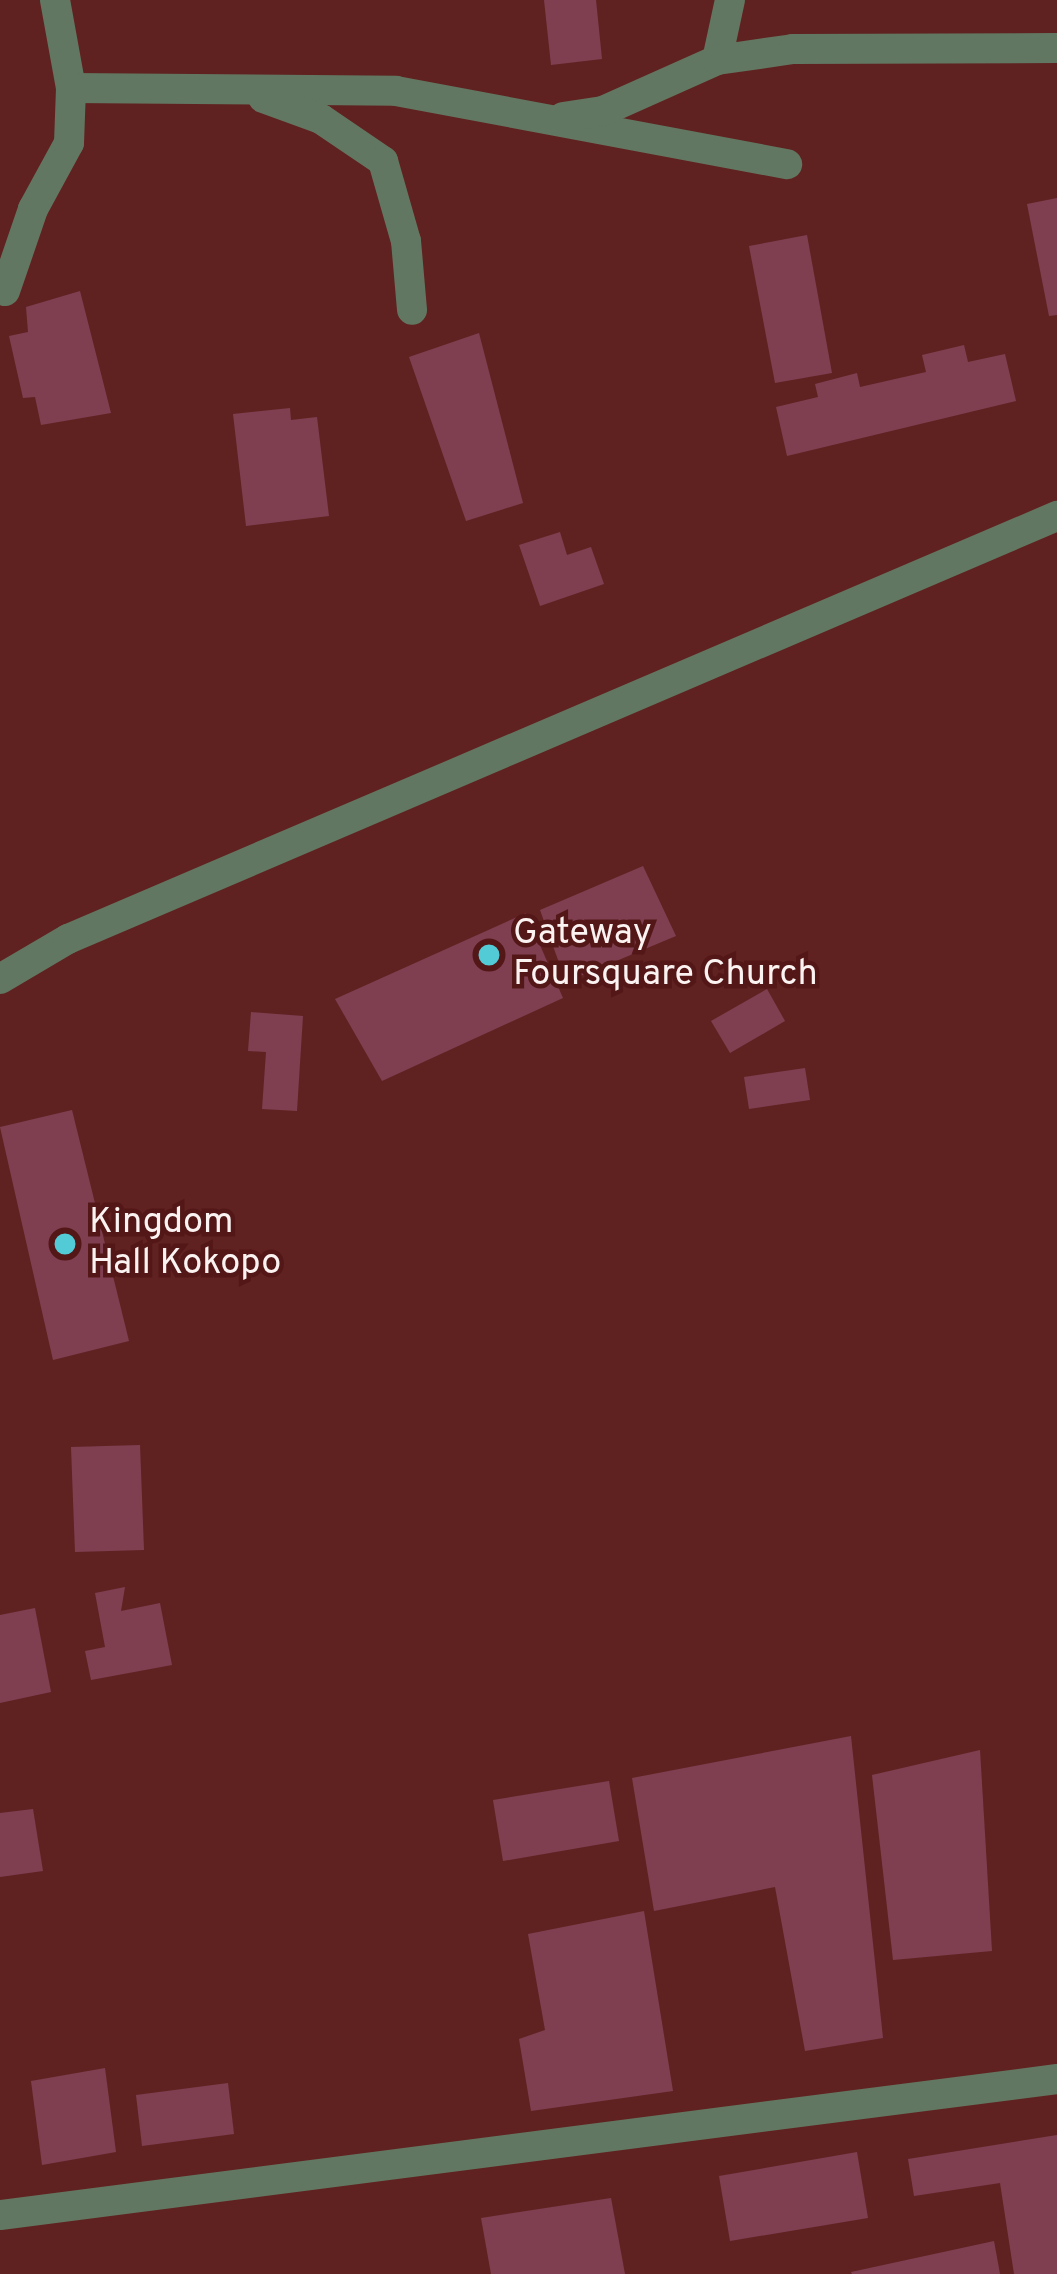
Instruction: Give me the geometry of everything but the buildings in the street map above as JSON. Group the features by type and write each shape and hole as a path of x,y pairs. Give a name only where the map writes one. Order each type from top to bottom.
{"street":[{"path":"5,291 33,209 69,142 71,88 55,0"},
{"path":"717,60 730,0"},
{"path":"539,120 603,111 717,60 794,50 1057,49"},
{"path":"71,88 396,91 787,164"},
{"path":"244,92 321,119 383,161 406,241 412,310"},
{"path":"0,979 68,939 1057,516"},
{"path":"0,2215 1057,2079"}],"place":[{"name":"Gateway Foursquare Church","path":"489,955"},
{"name":"Kingdom Hall Kokopo","path":"65,1244"}]}
